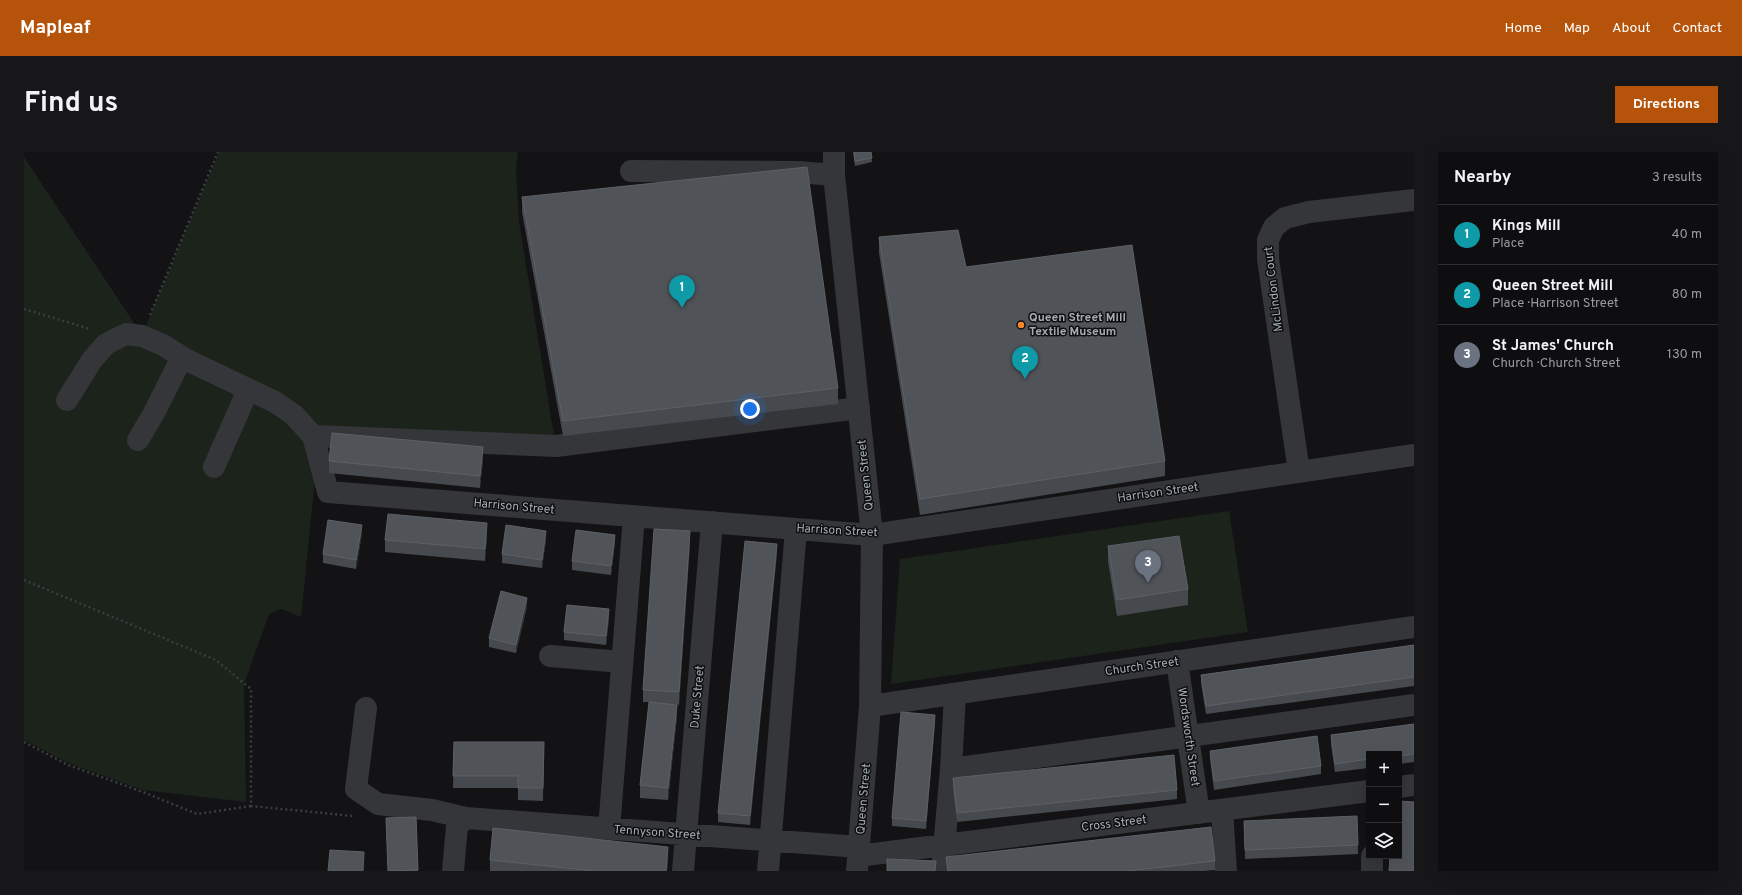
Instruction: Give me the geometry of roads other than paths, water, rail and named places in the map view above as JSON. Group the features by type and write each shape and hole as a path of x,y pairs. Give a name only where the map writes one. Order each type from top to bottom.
{"street":[{"name":"Queen Street","path":"834,152 834,175 872,535 870,706 858,858"},
{"path":"631,171 798,172 834,175"},
{"name":"McLindon Court","path":"1300,472 1268,259 1268,240 1274,227 1285,218 1309,212 1414,200"},
{"path":"68,400 92,360 106,344 126,334 142,336 163,345 182,357 275,402 294,415 313,436 556,446 859,408"},
{"path":"138,440 154,413 182,357"},
{"path":"214,468 248,390"},
{"name":"Harrison Street","path":"313,436 328,492 872,535 1414,455"},
{"path":"609,829 634,516"},
{"name":"Duke Street","path":"683,871 712,522"},
{"path":"768,871 796,529"},
{"name":"Church Street","path":"870,706 1414,627"},
{"path":"550,656 622,662"},
{"name":"Wordsworth Street","path":"1177,661 1199,813"},
{"path":"942,871 951,769 955,694"},
{"path":"951,769 1414,705"},
{"name":"Tennyson Street","path":"366,708 356,789 378,804 432,810 462,822 609,829 771,841 858,858"},
{"path":"1402,787 1414,785"},
{"name":"Cross Street","path":"858,858 945,845 1366,791"},
{"path":"1222,810 1226,871"},
{"path":"453,871 462,822"},
{"path":"1372,859 1372,871"}],"place":[{"name":"Kings Mill","path":"682,308"},
{"name":"Queen Street Mill Textile Museum","path":"1021,325"},
{"name":"Queen Street Mill","path":"1025,379"},
{"name":"St James' Church","path":"1148,583"}]}
